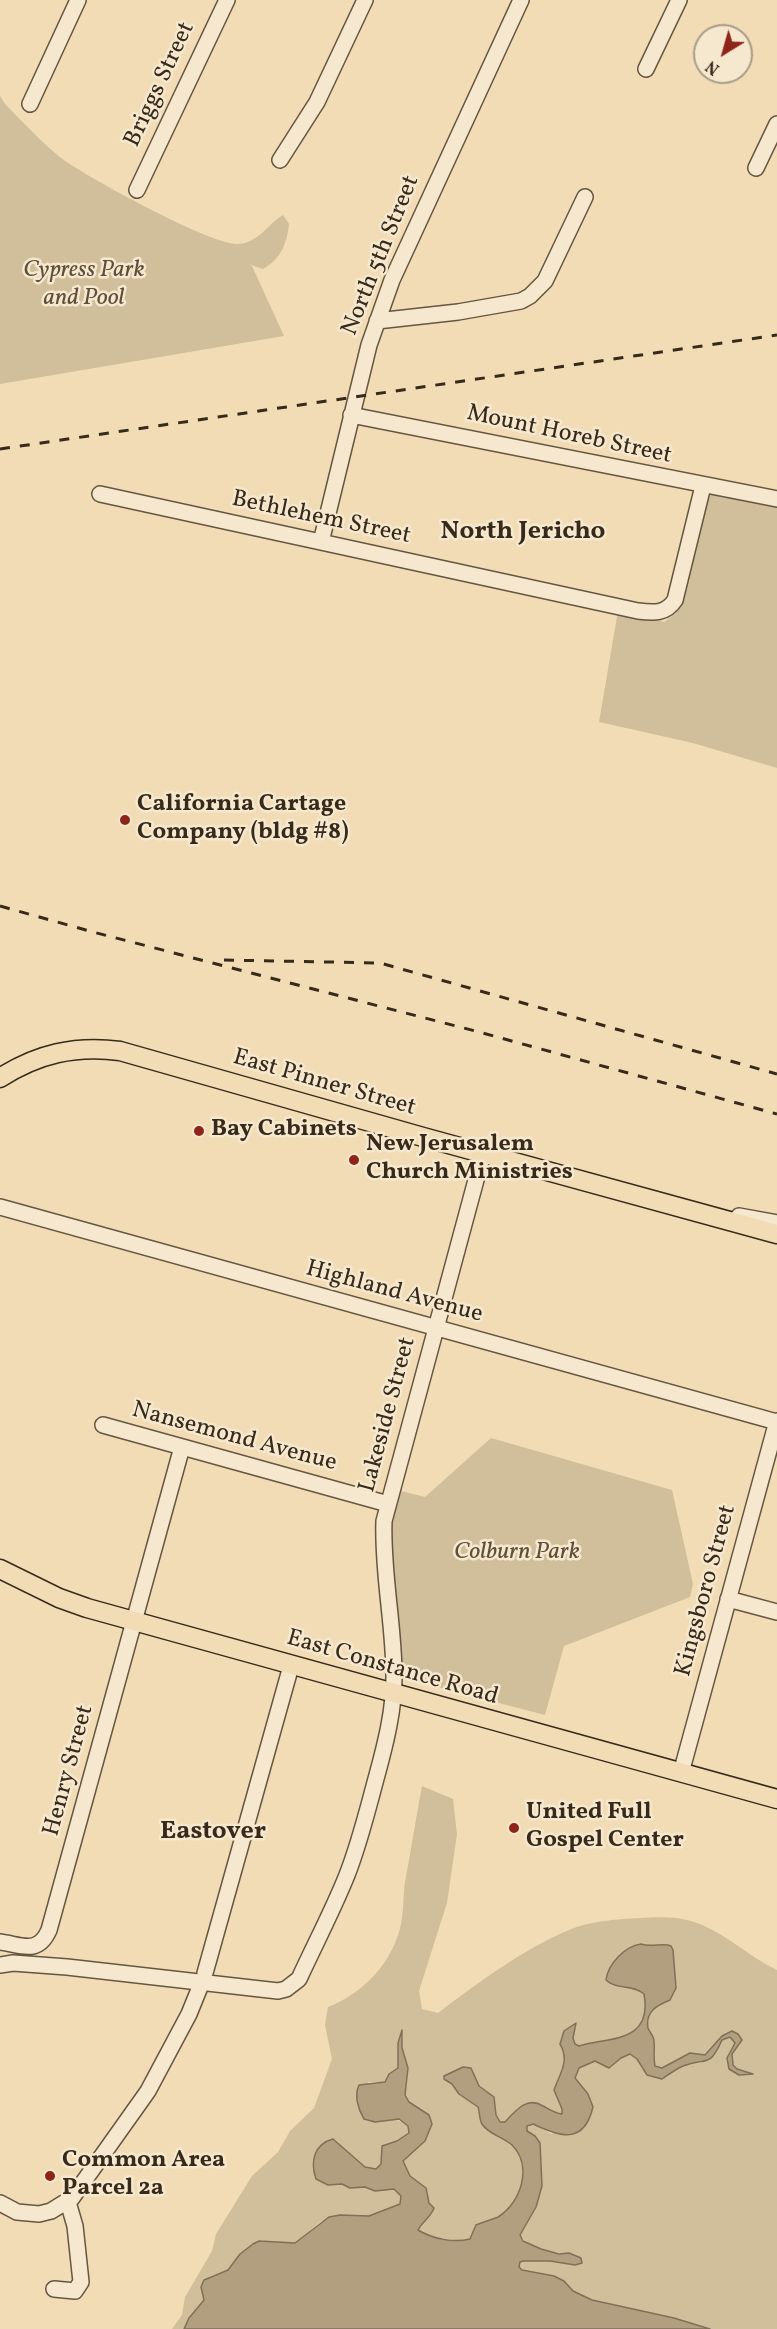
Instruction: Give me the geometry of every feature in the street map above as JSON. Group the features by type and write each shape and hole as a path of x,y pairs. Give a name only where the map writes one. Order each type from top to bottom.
{"main road":[{"name":"East Pinner Street","path":"0,1078 21,1065 60,1052 100,1048 120,1051 483,1154 777,1234"},
{"name":"East Constance Road","path":"0,1569 59,1598 134,1622 777,1799"}],"street":[{"path":"30,104 78,0"},
{"name":"Briggs Street","path":"137,190 227,0"},
{"path":"280,160 317,102 365,0"},
{"name":"North 5th Street","path":"321,542 351,416 377,321 392,280 521,0"},
{"path":"646,69 679,0"},
{"path":"756,168 777,124"},
{"path":"377,321 458,312 520,301 530,296 545,281 585,197"},
{"name":"Mount Horeb Street","path":"351,416 777,499"},
{"name":"Bethlehem Street","path":"100,494 638,611 657,613 664,611 675,600 703,486"},
{"name":"Lakeside Street","path":"0,1965 13,1963 203,1977 278,1991 286,1989 299,1979 347,1875 362,1832 386,1740 393,1694 391,1610 383,1542 388,1504 483,1154"},
{"path":"642,1197 777,1223"},
{"name":"Highland Avenue","path":"0,1207 777,1422"},
{"name":"Kingsboro Street","path":"681,1773 777,1422"},
{"name":"Nansemond Avenue","path":"103,1425 388,1504"},
{"name":"Henry Street","path":"0,1942 34,1947 44,1941 48,1931 182,1447"},
{"path":"728,1599 777,1612"},
{"path":"0,2203 17,2212 39,2214 51,2211 68,2202 148,2091 189,2014 203,1977 291,1666"},
{"path":"54,2289 75,2291 81,2282 75,2226 68,2202"}],"green space":[{"name":"Cypress Park and Pool","path":"0,96 25,125 74,167 121,194 203,234 224,242 245,243 257,237 283,215 289,224 287,238 279,255 263,269 248,264 252,266 284,336 0,384"},
{"path":"710,491 777,505 777,768 693,743 599,722 618,611 664,622 676,613"},
{"name":"Colburn Park","path":"491,1438 672,1490 693,1584 690,1597 564,1646 545,1715 403,1678 390,1527 401,1491 425,1497"},
{"path":"422,1786 453,1799 457,1834 447,1903 419,1991 422,2009 438,2013 518,1957 552,1938 577,1927 614,1920 666,1917 691,1921 725,1937 777,1970 777,2329 710,2329 674,2318 592,2300 573,2291 564,2281 555,2276 522,2270 519,2267 520,2262 523,2261 550,2261 575,2265 568,2253 541,2249 523,2240 520,2235 536,2207 535,2136 527,2131 527,2126 533,2124 552,2134 588,2094 575,2078 579,2068 595,2061 609,2068 630,2054 637,2059 642,2069 662,2079 684,2065 701,2063 716,2053 722,2040 730,2037 735,2043 727,2058 729,2069 747,2071 737,2069 733,2065 732,2054 738,2034 722,2036 705,2055 690,2053 662,2068 655,2065 654,2039 649,2029 648,2017 653,2009 670,2000 666,1944 651,1947 641,1944 610,1985 639,1989 644,1994 645,2010 642,2022 626,2035 579,2046 575,2044 573,2038 576,2024 564,2032 560,2044 564,2062 554,2090 563,2109 562,2114 555,2113 538,2103 518,2107 505,2122 500,2122 496,2115 494,2097 479,2086 471,2068 444,2079 452,2084 459,2094 478,2107 482,2124 512,2145 518,2154 522,2163 522,2184 506,2210 476,2225 470,2239 457,2241 443,2239 418,2230 422,2222 432,2214 426,2188 410,2176 403,2161 425,2141 429,2115 409,2102 405,2095 408,2068 402,2048 403,2032 398,2043 399,2068 389,2074 386,2082 368,2082 375,2122 400,2121 408,2126 409,2133 397,2141 382,2146 381,2165 376,2169 365,2167 333,2139 321,2182 342,2184 350,2188 365,2187 375,2191 394,2189 401,2196 400,2204 369,2216 340,2215 320,2222 295,2243 259,2241 240,2254 228,2270 210,2276 201,2287 204,2300 189,2318 184,2329 172,2329 182,2315 185,2297 212,2251 216,2234 252,2176 278,2152 290,2131 314,2108 332,2059 325,2025 328,2007 365,1985 384,1963 397,1938 403,1914 405,1882"}],"shaded area":[{"path":"641,1944 668,1945 673,1950 676,1988 670,2000 653,2009 648,2017 649,2030 654,2039 655,2066 662,2068 690,2053 705,2055 722,2036 732,2031 742,2040 732,2054 733,2065 737,2069 753,2074 739,2075 729,2069 727,2058 735,2043 730,2037 722,2040 710,2059 683,2066 662,2079 647,2075 637,2059 630,2054 609,2068 595,2061 579,2068 575,2078 588,2094 593,2107 584,2128 570,2135 552,2132 533,2124 527,2126 527,2131 540,2143 542,2186 536,2207 520,2235 523,2241 559,2254 569,2253 581,2258 582,2263 575,2265 550,2261 523,2261 520,2262 519,2267 522,2270 554,2276 564,2281 573,2291 592,2300 674,2318 710,2329 184,2329 189,2318 204,2300 201,2287 204,2280 228,2270 240,2254 253,2244 259,2241 295,2243 329,2217 369,2216 400,2204 401,2196 394,2189 375,2191 365,2187 350,2188 342,2184 328,2185 316,2179 313,2166 318,2149 333,2139 365,2167 376,2169 381,2164 382,2146 397,2141 409,2133 408,2126 399,2119 375,2122 364,2119 357,2098 359,2085 385,2082 389,2074 398,2068 398,2043 402,2030 402,2048 408,2068 405,2095 409,2102 429,2115 432,2124 425,2141 403,2161 410,2176 426,2188 429,2203 434,2208 418,2230 443,2239 457,2241 470,2239 476,2225 498,2217 506,2211 513,2203 522,2184 522,2163 518,2154 512,2145 482,2124 478,2107 459,2094 452,2084 444,2079 444,2076 463,2067 471,2068 479,2086 494,2097 496,2115 500,2122 505,2122 522,2106 532,2103 562,2114 554,2090 564,2062 560,2044 564,2031 576,2023 573,2038 575,2044 579,2046 626,2035 642,2022 645,2010 644,1994 606,1980 610,1968 618,1957 629,1948"}],"railway":[{"path":"0,449 777,335"},
{"path":"0,906 479,1032 777,1114"},
{"path":"224,960 380,963 777,1074"}],"place":[{"name":"California Cartage Company (bldg #8)","path":"125,820"},
{"name":"Bay Cabinets","path":"199,1131"},
{"name":"New Jerusalem Church Ministries","path":"354,1160"},
{"name":"United Full Gospel Center","path":"514,1828"},
{"name":"Common Area Parcel 2a","path":"50,2176"}],"district":[{"name":"North Jericho","path":"523,533"},
{"name":"Eastover","path":"213,1833"}]}
